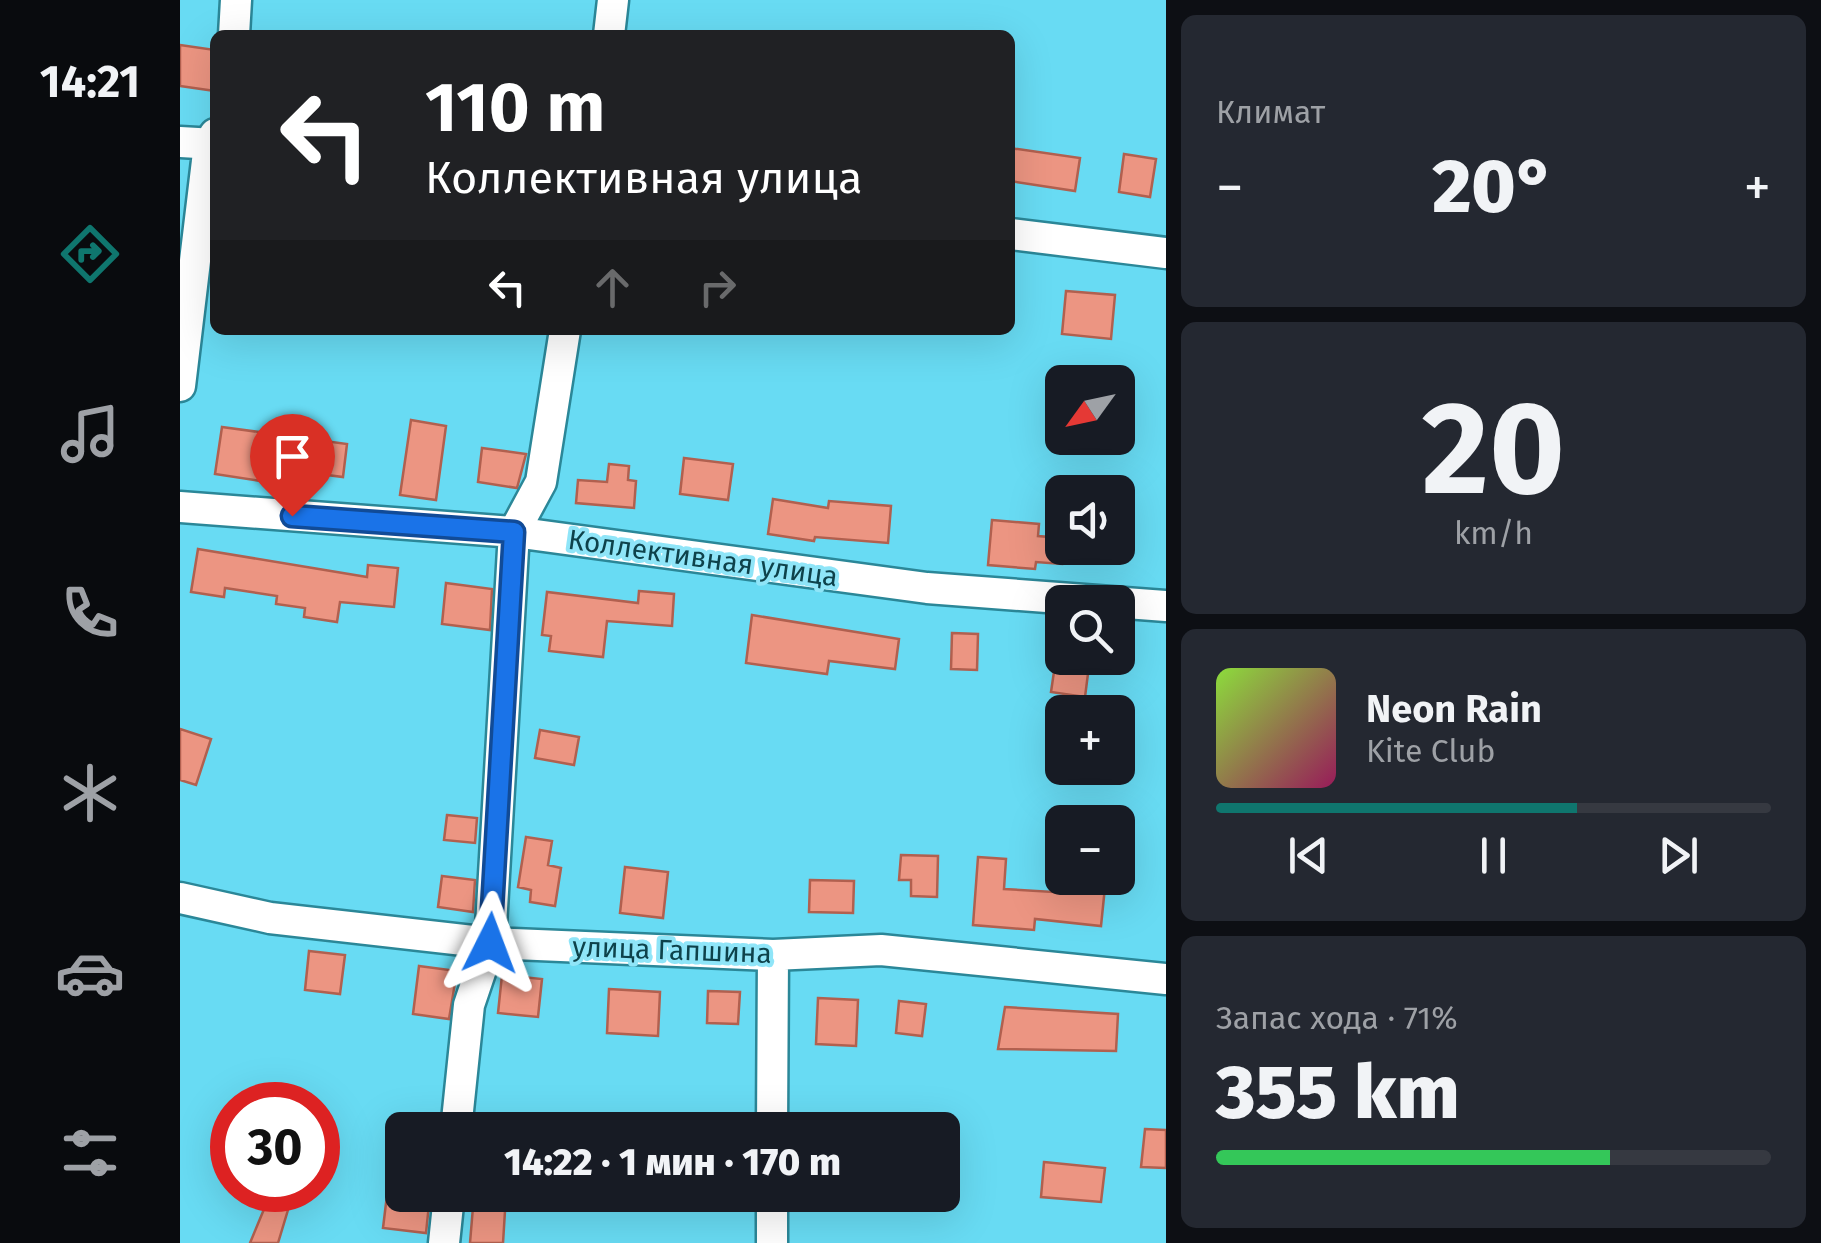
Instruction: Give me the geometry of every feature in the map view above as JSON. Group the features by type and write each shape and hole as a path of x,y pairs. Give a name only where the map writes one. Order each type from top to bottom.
{"street":[{"path":"234,30 236,0"},
{"path":"609,30 613,0"},
{"path":"180,386 205,141"},
{"path":"1015,235 1166,253"},
{"path":"458,1112 469,1005 490,943 514,532 541,482 564,335"},
{"name":"Коллективная улица","path":"180,508 514,532 926,588 1166,606"},
{"name":"улица Гапшина","path":"180,898 270,918 490,943 773,956 881,950 1166,979"},
{"path":"772,1112 773,956"},
{"path":"444,1243 447,1212"},
{"path":"772,1212 772,1243"}],"building":[{"path":"180,45 210,49 210,90 180,86"},
{"path":"1015,149 1080,158 1075,191 1015,182"},
{"path":"1124,154 1156,159 1150,197 1119,192"},
{"path":"1066,291 1115,295 1111,339 1062,334"},
{"path":"411,420 446,426 436,500 400,495"},
{"path":"222,427 347,444 343,477 288,470 286,485 215,474"},
{"path":"482,448 526,454 517,488 478,482"},
{"path":"684,458 733,464 728,500 680,494"},
{"path":"609,464 629,466 628,480 636,481 634,508 576,503 578,480 607,482"},
{"path":"773,499 828,508 829,501 891,506 888,543 815,537 814,541 768,534"},
{"path":"992,520 1039,524 1038,536 1045,537 1045,563 1036,562 1035,569 988,565"},
{"path":"198,549 367,577 368,565 398,568 394,607 340,602 337,622 304,617 305,608 276,604 277,596 225,588 224,597 191,592"},
{"path":"446,583 492,589 490,630 442,624"},
{"path":"639,591 674,594 672,626 607,621 603,657 549,651 551,636 542,635 547,592 638,603"},
{"path":"752,615 899,639 895,669 829,661 827,674 746,663"},
{"path":"952,633 978,634 977,670 951,669"},
{"path":"1054,675 1088,675 1085,695 1051,692"},
{"path":"180,729 211,739 196,785 180,780"},
{"path":"540,730 579,737 574,765 535,758"},
{"path":"447,815 477,818 475,843 444,840"},
{"path":"526,837 552,841 548,865 561,868 555,906 530,902 531,890 518,887"},
{"path":"901,855 938,856 937,897 911,896 911,880 899,880"},
{"path":"978,857 1006,859 1004,889 1045,892 1045,895 1104,895 1101,926 1035,919 1034,930 973,925"},
{"path":"625,867 668,872 663,918 620,913"},
{"path":"442,876 475,880 473,912 438,907"},
{"path":"810,880 854,881 853,913 809,912"},
{"path":"309,951 345,955 340,994 305,990"},
{"path":"419,966 457,971 449,1019 413,1014"},
{"path":"502,975 542,979 538,1017 498,1013"},
{"path":"609,989 660,992 658,1036 607,1033"},
{"path":"708,991 740,992 738,1024 707,1023"},
{"path":"818,998 858,1000 856,1046 816,1044"},
{"path":"899,1001 926,1004 922,1036 896,1033"},
{"path":"1005,1007 1118,1014 1116,1051 998,1049"},
{"path":"1145,1129 1166,1130 1166,1168 1141,1167"},
{"path":"1044,1162 1105,1168 1101,1202 1041,1197"},
{"path":"263,1212 287,1212 278,1243 250,1243"},
{"path":"385,1212 428,1212 426,1233 383,1228"},
{"path":"473,1212 505,1212 503,1243 470,1243"}],"route":[{"path":"292,516 514,532 490,943"}]}
